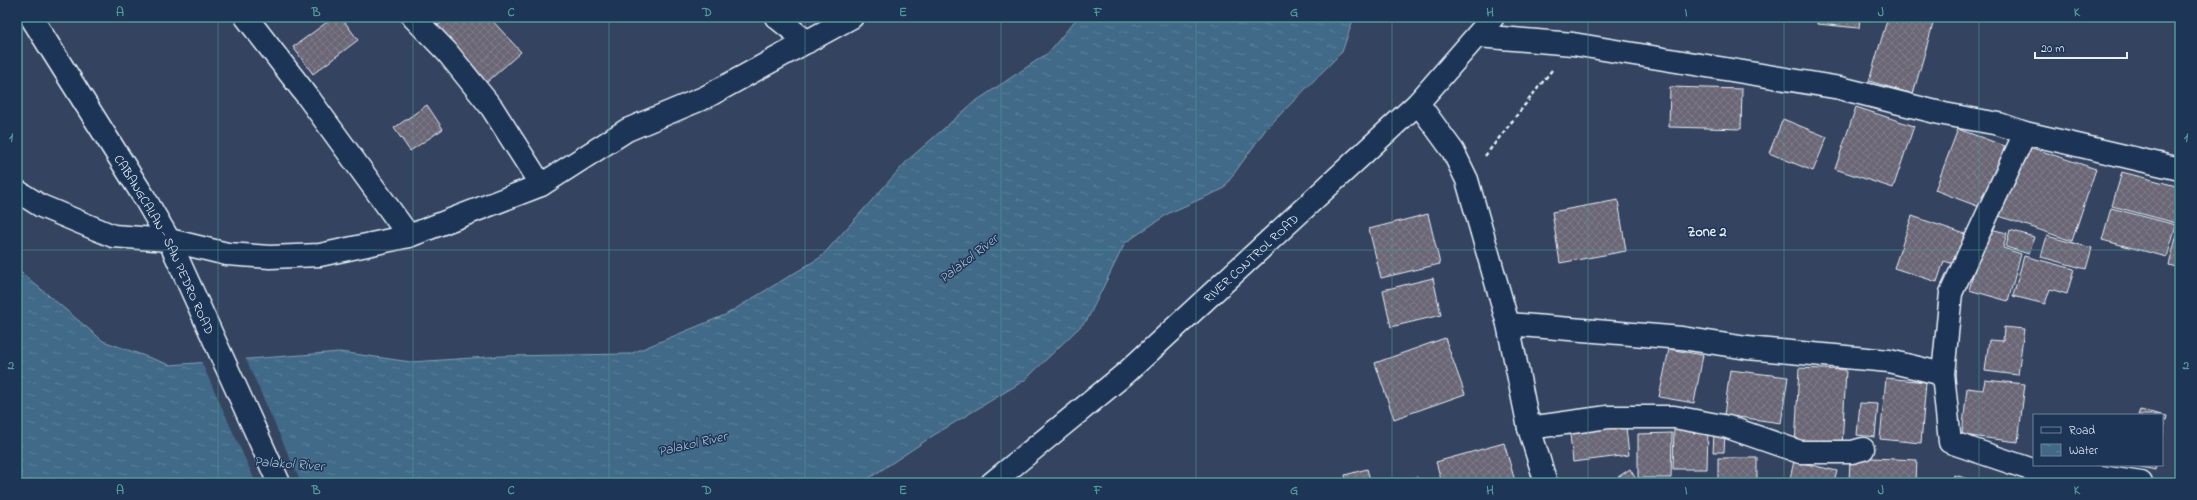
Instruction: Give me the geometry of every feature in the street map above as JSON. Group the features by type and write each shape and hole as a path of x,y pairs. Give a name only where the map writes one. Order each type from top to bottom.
{"street":[{"name":"CABANGCALAN - SAN PEDRO ROAD","path":"31,17 144,196 169,240 279,483"},
{"path":"246,17 308,97 409,236"},
{"path":"413,17 447,52 492,108 541,185"},
{"path":"776,17 807,42"},
{"path":"17,191 41,206 113,236 169,240 227,254 270,257 320,255 409,236 541,185 626,130 706,97 852,17"},
{"name":"RIVER CONTROL ROAD","path":"992,483 1126,373 1418,103 1493,17"},
{"path":"1478,36 1573,44 1840,88 1944,114 1999,124 2025,133 2180,169"},
{"path":"1418,103 1453,151 1467,180 1508,324 1529,428 1546,483"},
{"path":"2025,133 1951,293 1944,374 1950,442 2030,469 2088,474 2141,483"},
{"path":"1508,324 1682,338 1747,348 1889,360 1944,374"},
{"path":"1529,428 1608,417 1674,417 1728,427 1800,452 1852,452 1863,449"}],"path":[{"path":"1467,180 1573,44"}],"water":[{"name":"Palakol River","path":"1078,17 1354,17 1342,52 1266,129 1223,189 1169,213 1125,243 1087,320 1025,380 934,435 862,483 17,483 17,269 103,341 170,365 340,352 411,362 503,356 630,354 725,315 821,257 908,160 973,103 1048,53"}],"pier":[{"path":"245,357 301,483 256,483 201,361"}],"building":[{"path":"334,17 341,17 358,40 313,74 293,47"},
{"path":"447,17 489,17 521,52 486,83 435,28"},
{"path":"1817,17 1860,17 1859,28 1817,24"},
{"path":"1888,17 1935,17 1913,94 1869,81"},
{"path":"1670,87 1742,89 1741,129 1669,127"},
{"path":"427,105 443,129 410,151 394,128"},
{"path":"1856,107 1914,126 1893,188 1835,169"},
{"path":"1783,119 1827,137 1813,171 1769,153"},
{"path":"1958,129 2005,146 1982,208 1935,190"},
{"path":"2023,145 2096,169 2072,241 1999,216"},
{"path":"2122,172 2180,187 2180,224 2112,206"},
{"path":"1618,200 1626,251 1560,263 1552,212"},
{"path":"2111,208 2176,225 2167,257 2102,240"},
{"path":"1428,214 1440,264 1381,278 1369,229"},
{"path":"1912,216 1965,234 1954,264 1944,261 1937,282 1894,268"},
{"path":"1986,228 2007,233 2003,248 2021,254 2008,301 1969,290"},
{"path":"2010,230 2034,237 2029,254 2006,247"},
{"path":"2178,230 2180,230 2180,268 2169,265"},
{"path":"2047,236 2092,248 2086,269 2041,257"},
{"path":"2024,256 2074,269 2067,294 2050,289 2045,304 2013,296"},
{"path":"1433,278 1441,315 1391,327 1383,290"},
{"path":"2004,327 2024,329 2018,375 1985,371 1989,340 2003,341"},
{"path":"1445,338 1465,394 1394,419 1375,363"},
{"path":"1669,349 1703,355 1694,403 1659,397"},
{"path":"1799,368 1846,370 1842,448 1795,446"},
{"path":"1730,370 1788,377 1781,423 1724,415"},
{"path":"1886,378 1926,382 1921,443 1880,439"},
{"path":"1985,380 2025,384 2018,442 1962,435 1967,388 1983,390"},
{"path":"1860,403 1878,404 1875,437 1857,435"},
{"path":"2140,410 2158,414 2138,414"},
{"path":"2163,415 2167,416 2163,434"},
{"path":"1625,418 1629,455 1573,462 1569,425"},
{"path":"1674,428 1708,428 1707,469 1673,469"},
{"path":"1714,432 1725,432 1724,452 1713,452"},
{"path":"1672,433 1671,478 1638,478 1638,434"},
{"path":"1504,443 1515,481 1510,483 1442,483 1436,462"},
{"path":"1850,457 1917,460 1916,483 1849,483"},
{"path":"1718,458 1757,458 1757,483 1718,483"},
{"path":"1794,461 1837,471 1834,483 1789,483"},
{"path":"2137,466 2156,466 2155,470"},
{"path":"1367,469 1371,483 1347,483 1345,475"},
{"path":"1630,469 1637,481 1633,483 1622,483 1618,477"},
{"path":"1954,475 1984,483 1951,483"},
{"path":"1417,477 1419,483 1396,483"}],"district":[{"name":"Zone 2","path":"1707,231"}]}
